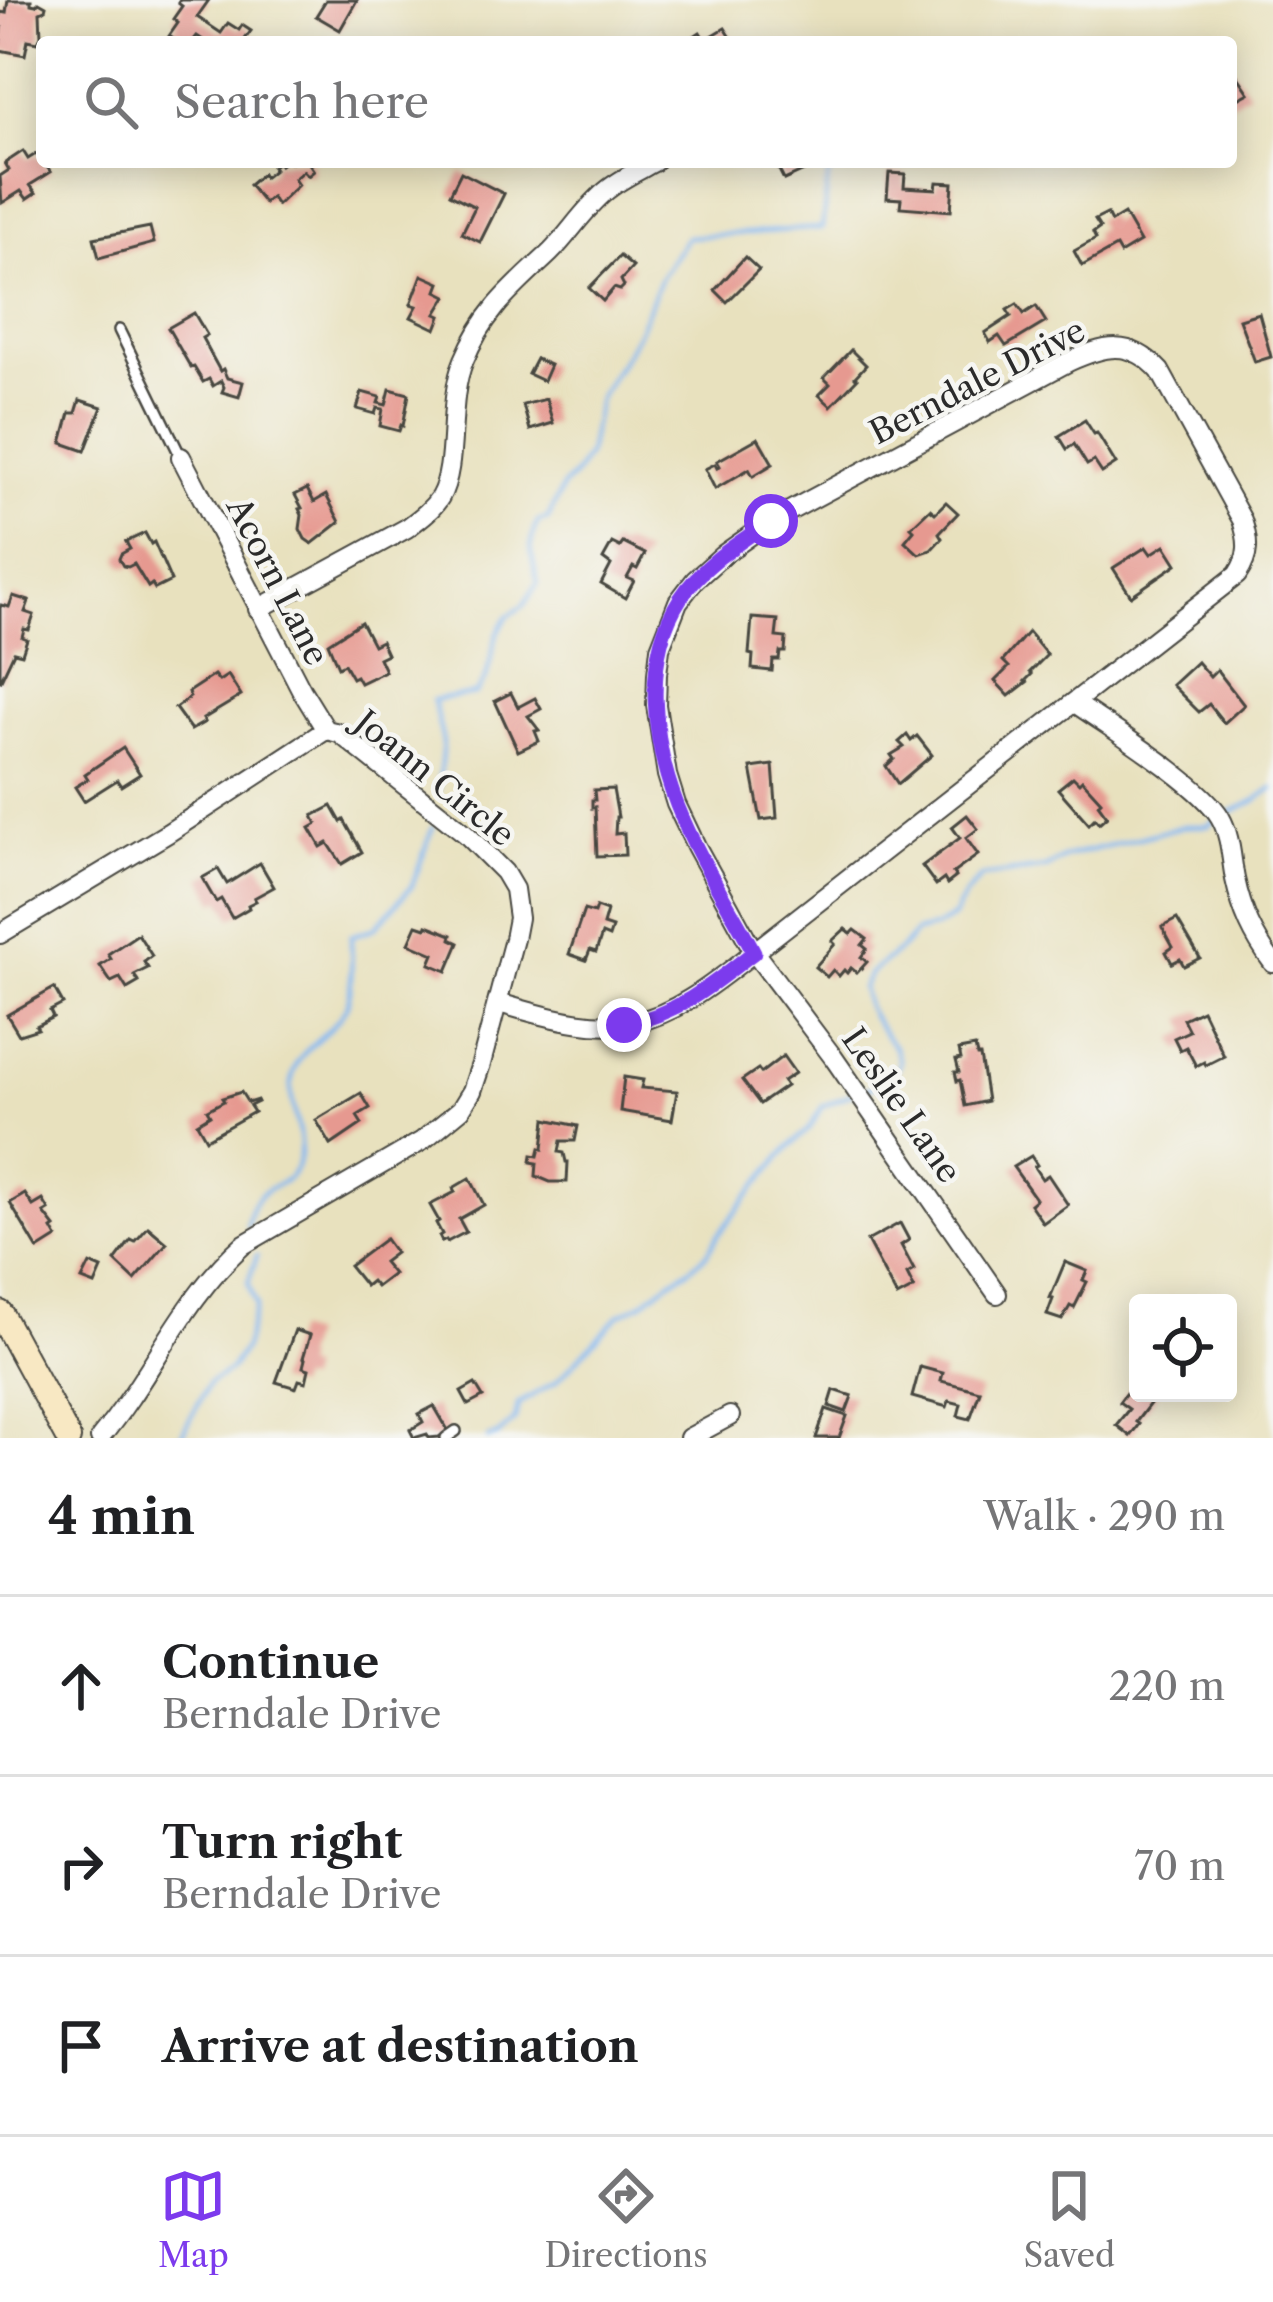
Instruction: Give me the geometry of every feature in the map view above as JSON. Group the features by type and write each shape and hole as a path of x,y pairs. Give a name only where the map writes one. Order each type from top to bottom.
{"street":[{"path":"258,609 425,515 441,495 448,470 456,382 481,325 498,301 555,248 607,189 643,168"},
{"name":"Berndale Drive","path":"499,1004 594,1026 624,1025 676,1009 706,990 1237,575 1249,547 1235,507 1160,371 1139,352 1100,349 1068,362 771,521 724,554 678,602 660,648 656,705 660,739 676,804 754,952"},
{"name":"Acorn Lane","path":"181,458 326,730"},
{"path":"1075,703 1212,806 1228,836 1253,937 1273,963"},
{"name":"Joann Circle","path":"0,934 326,730 339,733 466,834 504,872 514,889 518,919 499,1004 472,1091 460,1109 422,1141 228,1259 200,1290 100,1438"},
{"name":"Leslie Lane","path":"754,952 997,1294"},
{"path":"2,1321 68,1438"},
{"path":"689,1438 730,1416"}],"lane":[{"path":"119,330 181,458"}],"building":[{"path":"8,0 46,6 40,12 41,36 36,36 36,42 28,40 25,55 0,50 0,12 6,13"},
{"path":"209,0 197,17 221,33 228,23 251,31 247,36 169,36 178,23 173,19 182,6 178,3"},
{"path":"326,0 357,0 340,30 316,16"},
{"path":"1237,75 1249,93 1237,100"},
{"path":"23,151 28,159 36,154 36,168 51,172 30,185 36,193 27,199 21,191 2,203 0,176 9,170 5,163"},
{"path":"778,168 811,168 784,180"},
{"path":"274,170 314,171 308,176 303,171 294,179 298,185 277,205 271,197 264,203 249,185"},
{"path":"461,172 504,194 480,242 462,233 475,207 450,194"},
{"path":"889,173 905,174 904,187 936,189 937,182 953,183 951,211 900,207 901,199 887,198"},
{"path":"1107,214 1111,222 1124,214 1140,242 1120,254 1116,247 1082,266 1074,251 1096,239 1093,233 1100,228 1095,220"},
{"path":"150,227 154,243 99,258 94,238"},
{"path":"620,256 633,267 621,280 624,286 614,288 603,301 589,288"},
{"path":"745,257 759,270 727,302 715,290"},
{"path":"422,275 440,283 437,291 447,296 436,314 441,316 436,329 411,317"},
{"path":"1017,304 1024,314 1036,306 1046,322 1006,346 999,336 990,342 985,333 1011,316 1007,310"},
{"path":"194,313 220,371 243,382 239,397 222,392 221,381 213,386 209,379 203,382 168,328"},
{"path":"1259,313 1271,357 1255,362 1239,319"},
{"path":"851,350 866,365 831,406 819,395 830,384 824,378"},
{"path":"536,359 550,365 543,381 528,374"},
{"path":"390,389 409,394 399,431 380,426 383,409 377,408 375,414 357,409 362,392 380,397 378,403 386,405"},
{"path":"546,399 553,423 530,430 523,405"},
{"path":"80,400 102,407 85,451 62,443 70,413 76,413"},
{"path":"1085,420 1116,464 1102,473 1094,461 1087,465 1074,444 1067,449 1059,436"},
{"path":"758,438 773,464 753,476 749,469 715,489 705,469 715,464 717,468 717,461"},
{"path":"307,489 314,502 326,495 340,522 312,544 300,529 302,508 295,495"},
{"path":"946,502 958,513 931,550 919,554 905,541 914,530 911,527 930,509 935,513"},
{"path":"145,533 154,542 171,581 155,589 152,584 148,587 134,564 123,566 119,559 130,549 126,542"},
{"path":"612,543 645,554 627,578 634,581 625,598 601,584 611,565 603,559"},
{"path":"1165,545 1177,564 1131,596 1113,568 1146,547 1151,554"},
{"path":"13,596 29,601 25,612 34,615 29,630 24,629 22,637 27,639 22,654 14,652 0,682 0,608 9,607"},
{"path":"752,618 778,620 776,637 786,638 785,652 773,660 772,671 752,669"},
{"path":"361,622 373,645 381,641 387,654 379,658 385,671 360,683 344,664 338,667 328,643"},
{"path":"1028,632 1047,655 1027,682 1009,696 995,681 1009,667 1003,661"},
{"path":"1197,662 1210,677 1217,670 1244,705 1224,723 1209,704 1199,712 1172,685"},
{"path":"214,675 219,681 228,675 241,696 191,730 175,708 190,697 188,692"},
{"path":"511,693 518,707 535,698 541,709 528,716 539,730 535,731 539,741 518,751 495,701"},
{"path":"907,735 911,741 917,736 932,755 898,784 886,766 894,759 891,755 904,747 899,742"},
{"path":"123,748 140,774 121,786 117,780 84,801 75,787 88,779 85,774"},
{"path":"773,765 777,818 761,820 751,768"},
{"path":"1073,777 1101,801 1098,804 1107,816 1099,823 1095,818 1089,824 1058,789"},
{"path":"613,789 618,817 615,834 624,833 625,855 597,856 594,790"},
{"path":"332,806 362,852 342,864 328,843 321,847 310,828 317,824 313,816"},
{"path":"967,815 978,829 966,838 978,855 953,873 956,877 947,884 944,879 936,885 922,866 960,838 952,827"},
{"path":"260,863 274,887 232,918 202,878 218,869 227,884"},
{"path":"596,907 607,911 603,925 612,928 609,937 602,934 596,952 590,950 586,960 569,954 584,910 594,913"},
{"path":"1177,919 1200,958 1184,966 1180,959 1172,963 1166,952 1173,947 1162,927"},
{"path":"417,925 452,935 459,943 447,971 430,964 434,954 409,943"},
{"path":"845,929 867,939 861,957 867,962 857,973 851,968 839,976 833,970 827,977 815,967"},
{"path":"138,934 152,956 144,962 148,968 134,975 139,982 127,989 120,978 111,982 100,966 111,959 108,954"},
{"path":"54,988 63,1004 50,1011 53,1017 38,1029 19,1035 7,1015"},
{"path":"1202,1010 1224,1056 1196,1066 1186,1047 1180,1050 1174,1038 1189,1031 1183,1019"},
{"path":"975,1047 987,1101 965,1106 956,1060 961,1059 959,1050"},
{"path":"783,1056 795,1073 783,1081 786,1086 760,1104 742,1080"},
{"path":"624,1077 643,1080 641,1088 677,1091 672,1120 620,1111"},
{"path":"241,1092 248,1103 257,1100 250,1106 254,1112 206,1139 197,1123 222,1098"},
{"path":"361,1093 370,1108 357,1116 362,1124 331,1145 316,1120"},
{"path":"546,1119 578,1126 575,1141 561,1141 559,1152 568,1162 567,1182 536,1176 537,1163 531,1162 532,1155 538,1156 543,1149"},
{"path":"1031,1156 1042,1179 1048,1175 1068,1205 1043,1223 1030,1204 1036,1199 1013,1167"},
{"path":"470,1178 484,1205 459,1219 466,1232 442,1242 439,1221 430,1205"},
{"path":"25,1194 33,1206 43,1200 49,1210 44,1213 55,1227 57,1238 38,1250 10,1203"},
{"path":"900,1223 909,1240 901,1245 914,1270 907,1274 914,1288 897,1297 867,1241"},
{"path":"148,1227 167,1243 135,1280 115,1261"},
{"path":"385,1239 395,1253 383,1262 393,1274 376,1287 371,1281 365,1286 349,1266"},
{"path":"1065,1262 1087,1271 1083,1280 1087,1282 1062,1320 1047,1315"},
{"path":"90,1264 102,1269 95,1285 82,1280"},
{"path":"295,1330 310,1335 303,1358 303,1367 309,1369 306,1382 299,1380 296,1388 276,1382"},
{"path":"920,1367 943,1373 941,1381 980,1391 970,1419 958,1416 961,1404 949,1401 947,1407 912,1397"},
{"path":"475,1384 483,1397 468,1405 461,1392"},
{"path":"1129,1389 1129,1402 1151,1402 1130,1436 1116,1425 1129,1409 1119,1402"},
{"path":"834,1390 852,1396 846,1412 829,1406"},
{"path":"434,1406 448,1430 439,1437 414,1438 410,1430 423,1422 419,1414"},
{"path":"826,1409 847,1416 839,1438 816,1438"}],"waterway":[{"path":"438,792 443,742 433,700 475,694 486,678 497,634 538,583 532,552 534,530 538,522 548,519 563,486 588,453 599,398 638,333 661,277 687,237 822,228 829,168"},
{"path":"1226,814 1273,788"},
{"path":"864,1089 887,1080 900,1061 867,1006 862,988 870,973 916,932 953,917 981,877 1046,868 1065,857 1185,826 1208,826 1216,820"},
{"path":"247,1226 256,1200 285,1180 297,1165 300,1143 293,1074 348,1002 351,936 375,928 412,886 433,827"},
{"path":"488,1438 515,1420 518,1404 557,1381 619,1315 707,1254 823,1106 853,1093"},
{"path":"180,1438 209,1383 230,1370 244,1348 256,1306 248,1283 257,1256"}],"route":[{"path":"624,1025 676,1009 754,952 676,804 660,739 657,674 660,648 678,602 724,554 771,521"}]}
